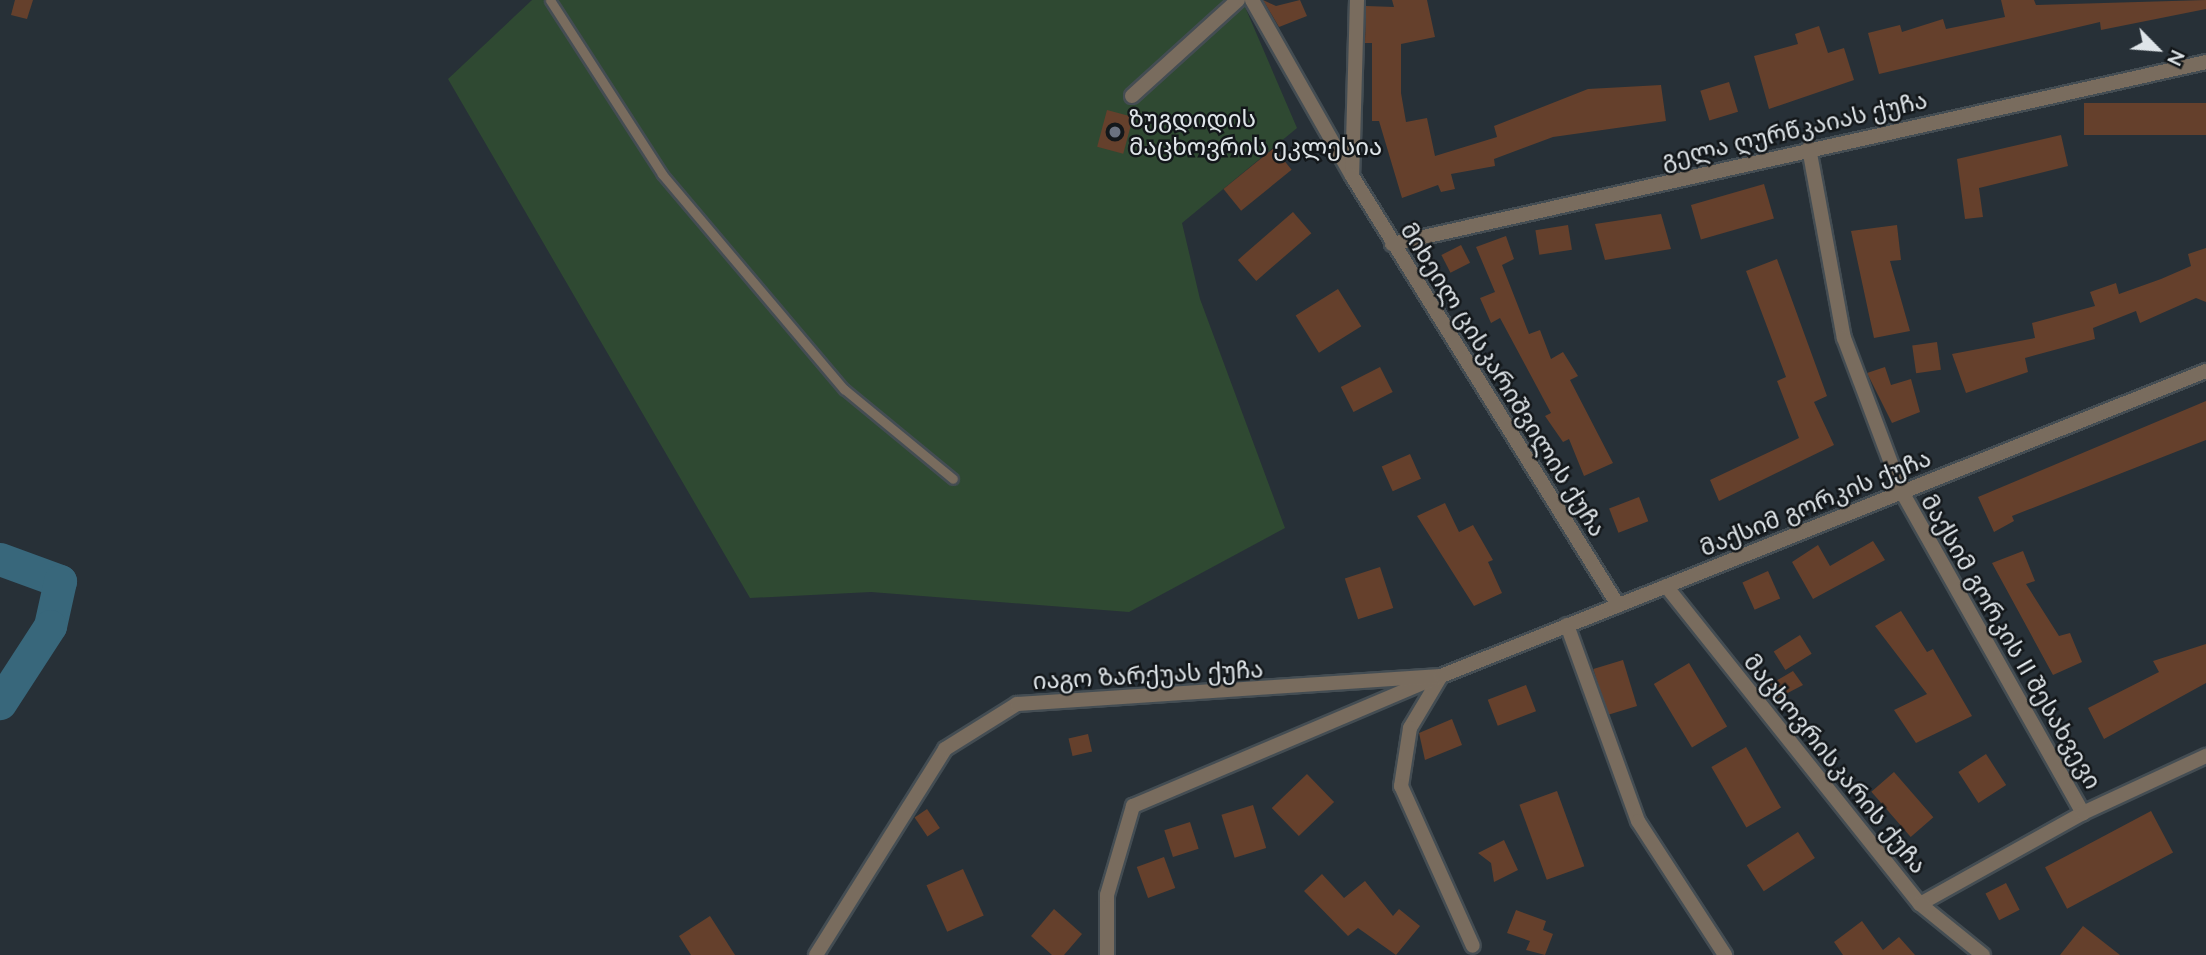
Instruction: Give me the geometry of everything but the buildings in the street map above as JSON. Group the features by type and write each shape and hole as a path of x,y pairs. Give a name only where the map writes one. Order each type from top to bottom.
{"street":[{"path":"1132,96 1238,0"},
{"name":"მიხეილ ცისკარიშვილის ქუჩა","path":"1252,0 1392,244 1618,605"},
{"path":"1352,176 1357,0"},
{"name":"გელა ღურწკაიას ქუჩა","path":"1392,244 1809,148 2206,62"},
{"name":"მაქსიმ გორკის II შესახვევი","path":"1809,148 1844,338 1902,492 2083,813"},
{"name":"მაქსიმ გორკის ქუჩა","path":"1107,955 1107,895 1133,806 1441,676 2206,371"},
{"name":"მაცხოვრისკარის ქუჩა","path":"1666,586 1920,904 1983,955"},
{"path":"1567,625 1638,821 1725,955"},
{"path":"1441,676 1410,728 1401,786 1473,946"},
{"name":"იაგო ზარქუას ქუჩა","path":"816,955 945,749 1017,704 1441,676"},
{"path":"1920,904 2083,813 2206,755"}],"lane":[{"path":"550,0 662,174 844,389 953,479"}],"green space":[{"path":"532,0 1242,0 1297,128 1182,223 1200,299 1285,528 1129,612 871,592 750,598 448,79"}],"waterway":[{"path":"0,559 60,581 50,626 0,703"}],"place":[{"name":"ზუგდიდის მაცხოვრის ეკლესია","path":"1115,132"}]}
